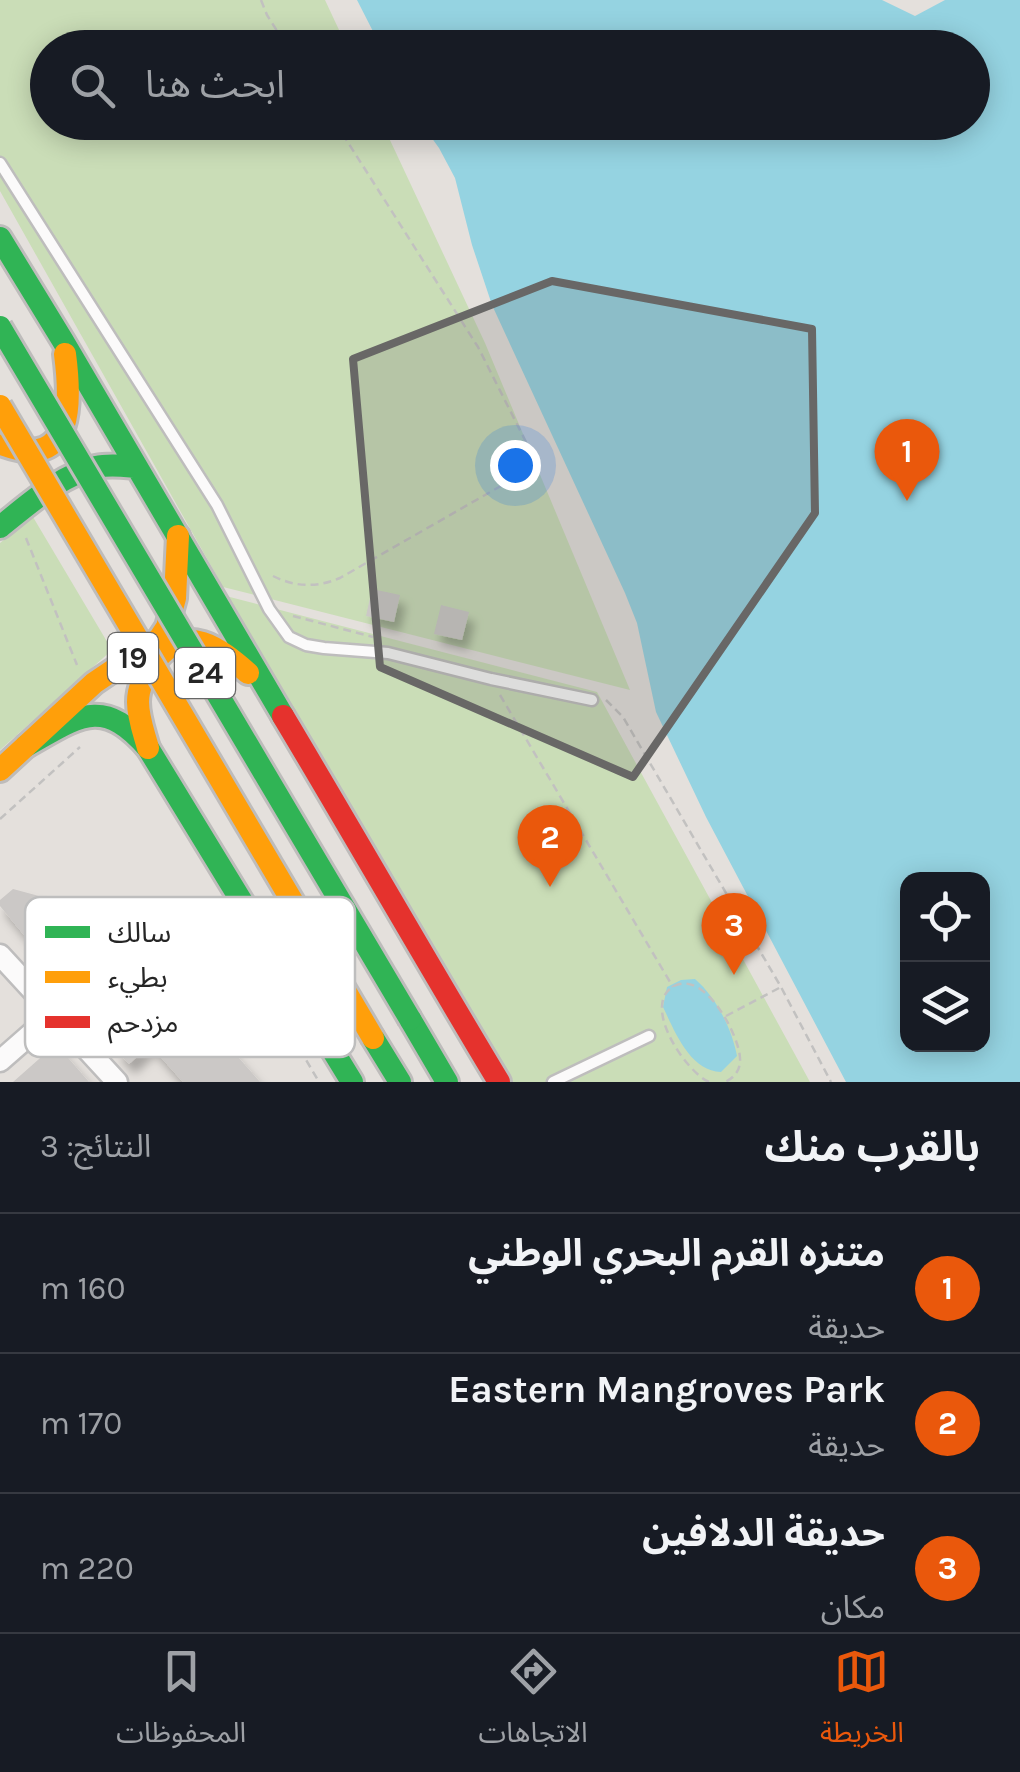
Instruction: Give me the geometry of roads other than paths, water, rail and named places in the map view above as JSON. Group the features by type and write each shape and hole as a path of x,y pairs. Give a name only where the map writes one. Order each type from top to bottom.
{"main road":[{"path":"0,238 499,1082"},
{"name":"24","path":"0,327 337,897"},
{"path":"0,442 7,447 37,450 47,447 62,433 70,392 63,341"},
{"name":"24","path":"0,406 290,897"},
{"path":"8,520 84,470 137,466"},
{"name":"19","path":"0,770 94,683 159,639 172,615 178,536"},
{"path":"148,748 138,703 140,688 144,675 172,644 197,640 210,644 266,689"},
{"path":"26,746 77,718 112,717 134,729 239,897"},
{"name":"24","path":"355,927 447,1082"},
{"name":"24","path":"355,1008 400,1082"},
{"path":"337,1057 352,1082"}],"street":[{"path":"0,954 25,980"},
{"path":"0,1061 25,1039"},
{"path":"95,1057 117,1082"}],"lane":[{"path":"0,162 217,505 269,608 289,637 306,645 388,653 491,679 598,699"},
{"path":"553,1082 649,1036"}],"water":[{"path":"357,0 882,0 915,16 945,0 1020,0 1020,1082 846,1082 706,817 656,712 637,623 492,305 455,178 433,140 990,140 990,30 372,30"},
{"path":"695,979 716,1004 735,1046 737,1056 721,1072 692,1058 663,1007 667,987"}],"place":[{"name":"متنزه القرم البحري الوطني","path":"907,501"},
{"name":"Eastern Mangroves Park","path":"550,887"},
{"name":"حديقة الدلافين","path":"734,975"}]}
